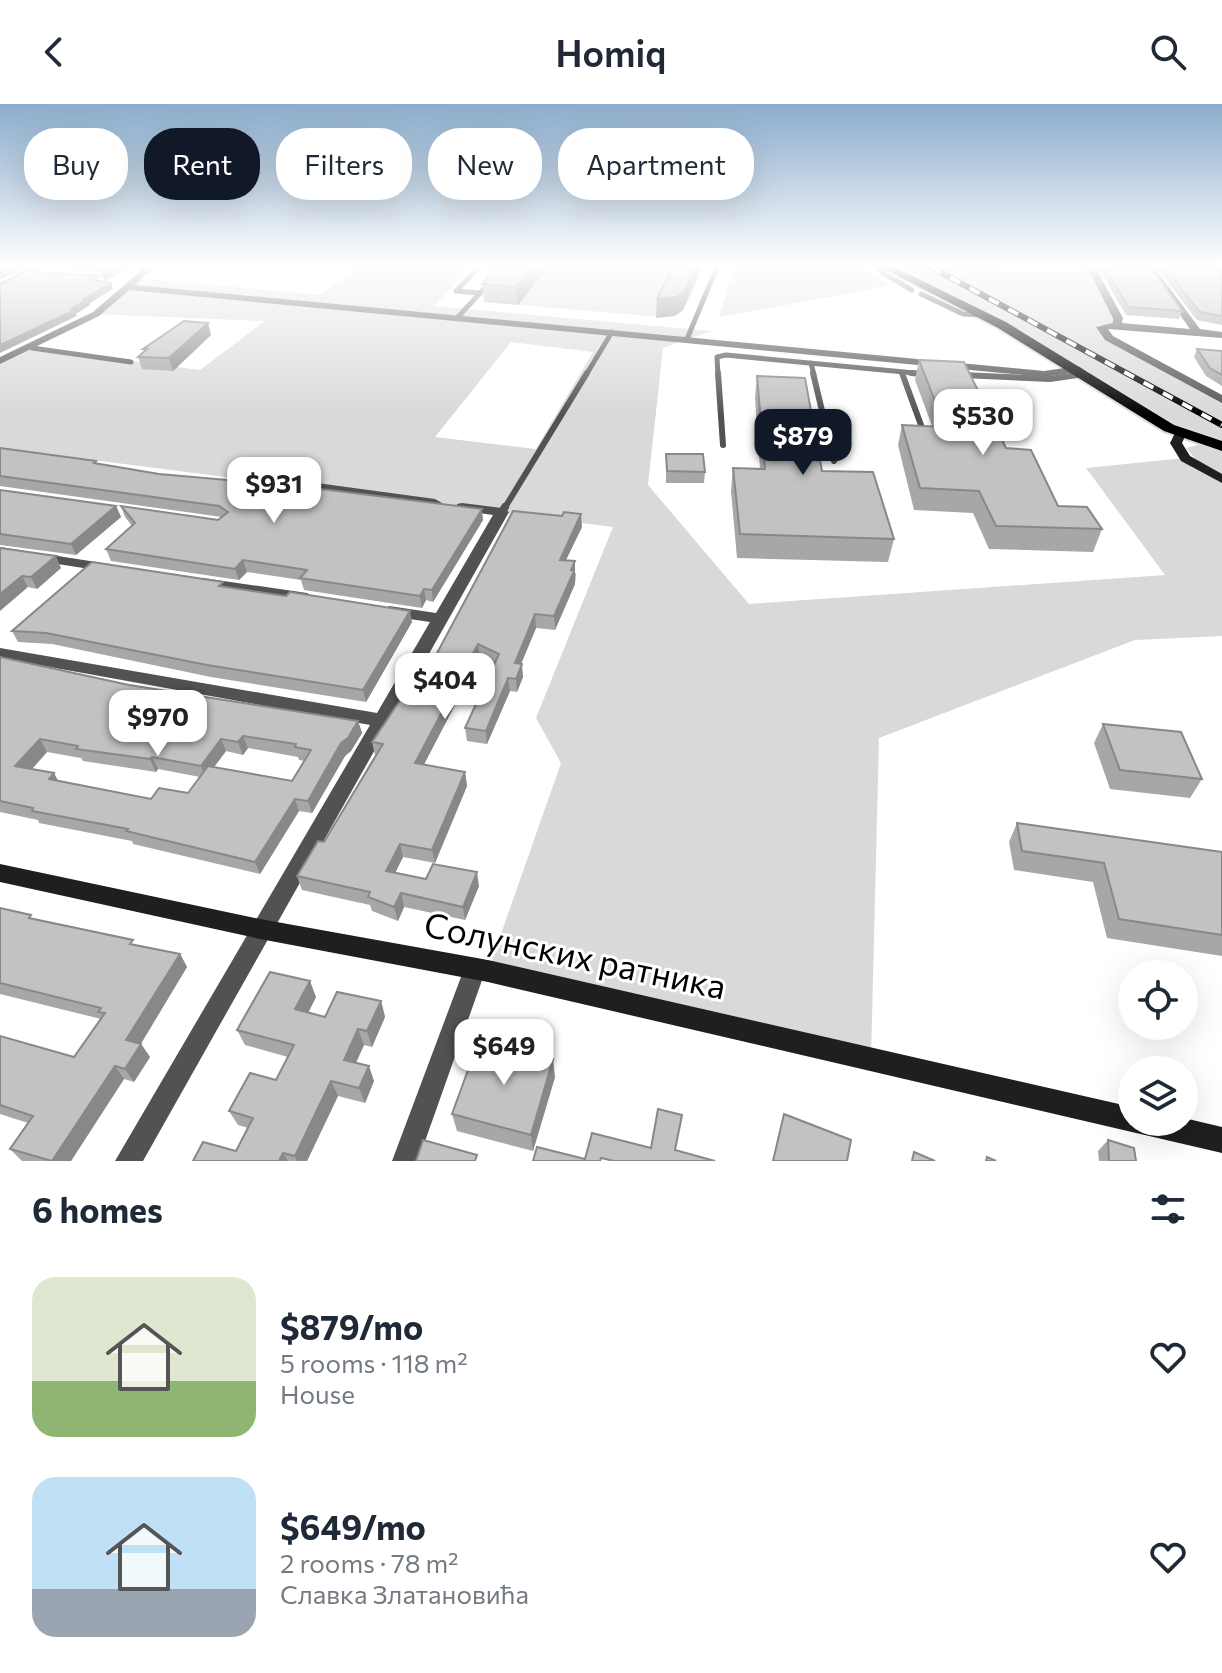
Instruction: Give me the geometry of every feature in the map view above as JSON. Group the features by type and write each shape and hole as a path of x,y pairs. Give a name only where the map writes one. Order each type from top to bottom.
{"main road":[{"path":"986,316 1081,371 1180,434 1222,446"},
{"path":"1180,434 1176,443 1185,458 1222,479"},
{"name":"Солунских ратника","path":"0,873 260,929 475,969 1118,1117"},
{"path":"1198,1135 1222,1140"}],"street":[{"path":"0,361 92,316"},
{"path":"451,316 1044,374 1081,371"},
{"path":"1117,316 1117,326"},
{"path":"1186,316 1197,332"},
{"path":"1222,335 1101,327 1109,338 1222,400"},
{"path":"128,1161 502,512 250,478"},
{"path":"0,551 126,571"},
{"path":"189,580 331,602"},
{"path":"378,609 441,619"},
{"path":"0,653 380,720"},
{"path":"405,1161 475,969"}],"lane":[{"path":"687,339 696,316"},
{"path":"502,512 612,332"},
{"path":"32,348 131,362"},
{"path":"723,445 717,357 726,355 932,374"},
{"path":"811,363 834,461"},
{"path":"947,374 1050,379 1081,371"},
{"path":"902,373 927,443"}],"shaded area":[{"path":"152,316 548,316 711,331 663,348 648,485 749,604 1165,575 1086,468 1185,458 1197,461 1186,448 1198,445 1222,450 1222,636 1135,640 879,738 871,1059 488,971 561,763 536,718 613,527 0,448 0,362 32,348 200,370 265,321","holes":["511,342 593,352 536,449 435,437"]},
{"path":"985,316 1113,316 1117,326 1104,326 1104,333 1222,400 1222,446 1172,426 1103,381"}],"building":[{"path":"0,316 61,316 0,345"},
{"path":"184,321 208,323 169,358 138,357 147,349 143,349"},
{"path":"1197,349 1222,351 1222,375 1210,368"},
{"path":"919,360 964,362 1006,448 1031,450 1058,506 1087,507 1102,529 996,526 979,491 920,488 902,425 945,427"},
{"path":"757,376 805,378 822,471 873,472 894,539 740,534 733,468 765,469"},
{"path":"0,448 96,461 94,463 159,474 297,486 482,509 432,590 424,589 420,596 300,578 307,570 243,560 235,569 106,549 135,523 121,506 218,520 228,512 219,506 0,476"},
{"path":"666,454 703,454 705,472 667,471"},
{"path":"0,490 116,506 71,544 0,534"},
{"path":"513,511 562,516 564,512 581,514 560,560 575,561 571,570 574,571 554,616 535,614 515,663 522,664 516,679 508,678 486,731 465,728 499,654 478,644 415,763 465,772 432,850 400,844 386,871 426,879 433,864 477,872 463,907 401,893 394,907 368,897 370,892 297,876 318,841 324,842 383,744 372,742 411,684 415,685 433,654 436,655"},
{"path":"0,548 56,556 31,577 22,576 0,594"},
{"path":"92,562 223,582 219,586 286,596 290,592 410,611 363,690 207,665 46,633 12,631"},
{"path":"0,657 129,685 358,721 348,738 341,743 308,801 295,799 255,862 126,831 128,829 32,811 33,808 0,801","holes":["243,736 296,744 295,747 311,750 292,781 208,766 188,793 159,788 151,799 49,779 54,773 15,766 40,739 78,746 76,749 201,766 221,739 238,742"]},
{"path":"1103,724 1181,732 1202,779 1120,770"},
{"path":"1017,823 1222,852 1222,935 1119,919 1104,863 1022,851"},
{"path":"0,908 31,915 29,918 133,940 130,944 180,954 126,1040 141,1044 125,1069 115,1066 52,1161 10,1149 33,1116 0,1105 0,1036 74,1057 105,1013 98,1012 101,1008 0,983"},
{"path":"270,972 310,981 295,1009 325,1017 337,992 381,1001 367,1031 358,1029 344,1060 369,1066 359,1088 331,1081 295,1156 283,1153 279,1161 193,1161 203,1142 236,1151 253,1118 229,1111 250,1073 276,1080 294,1045 237,1030"},
{"path":"479,1040 553,1059 531,1135 452,1114"},
{"path":"658,1109 682,1115 675,1150 715,1161 614,1161 601,1158 600,1161 533,1161 537,1147 585,1159 592,1133 651,1148"},
{"path":"784,1114 851,1140 847,1161 773,1161"},
{"path":"423,1140 477,1155 475,1161 416,1161"},
{"path":"1108,1140 1134,1148 1136,1161 1109,1161"},
{"path":"914,1152 935,1161 912,1161"}],"railway":[{"path":"1022,316 1222,425"}]}
